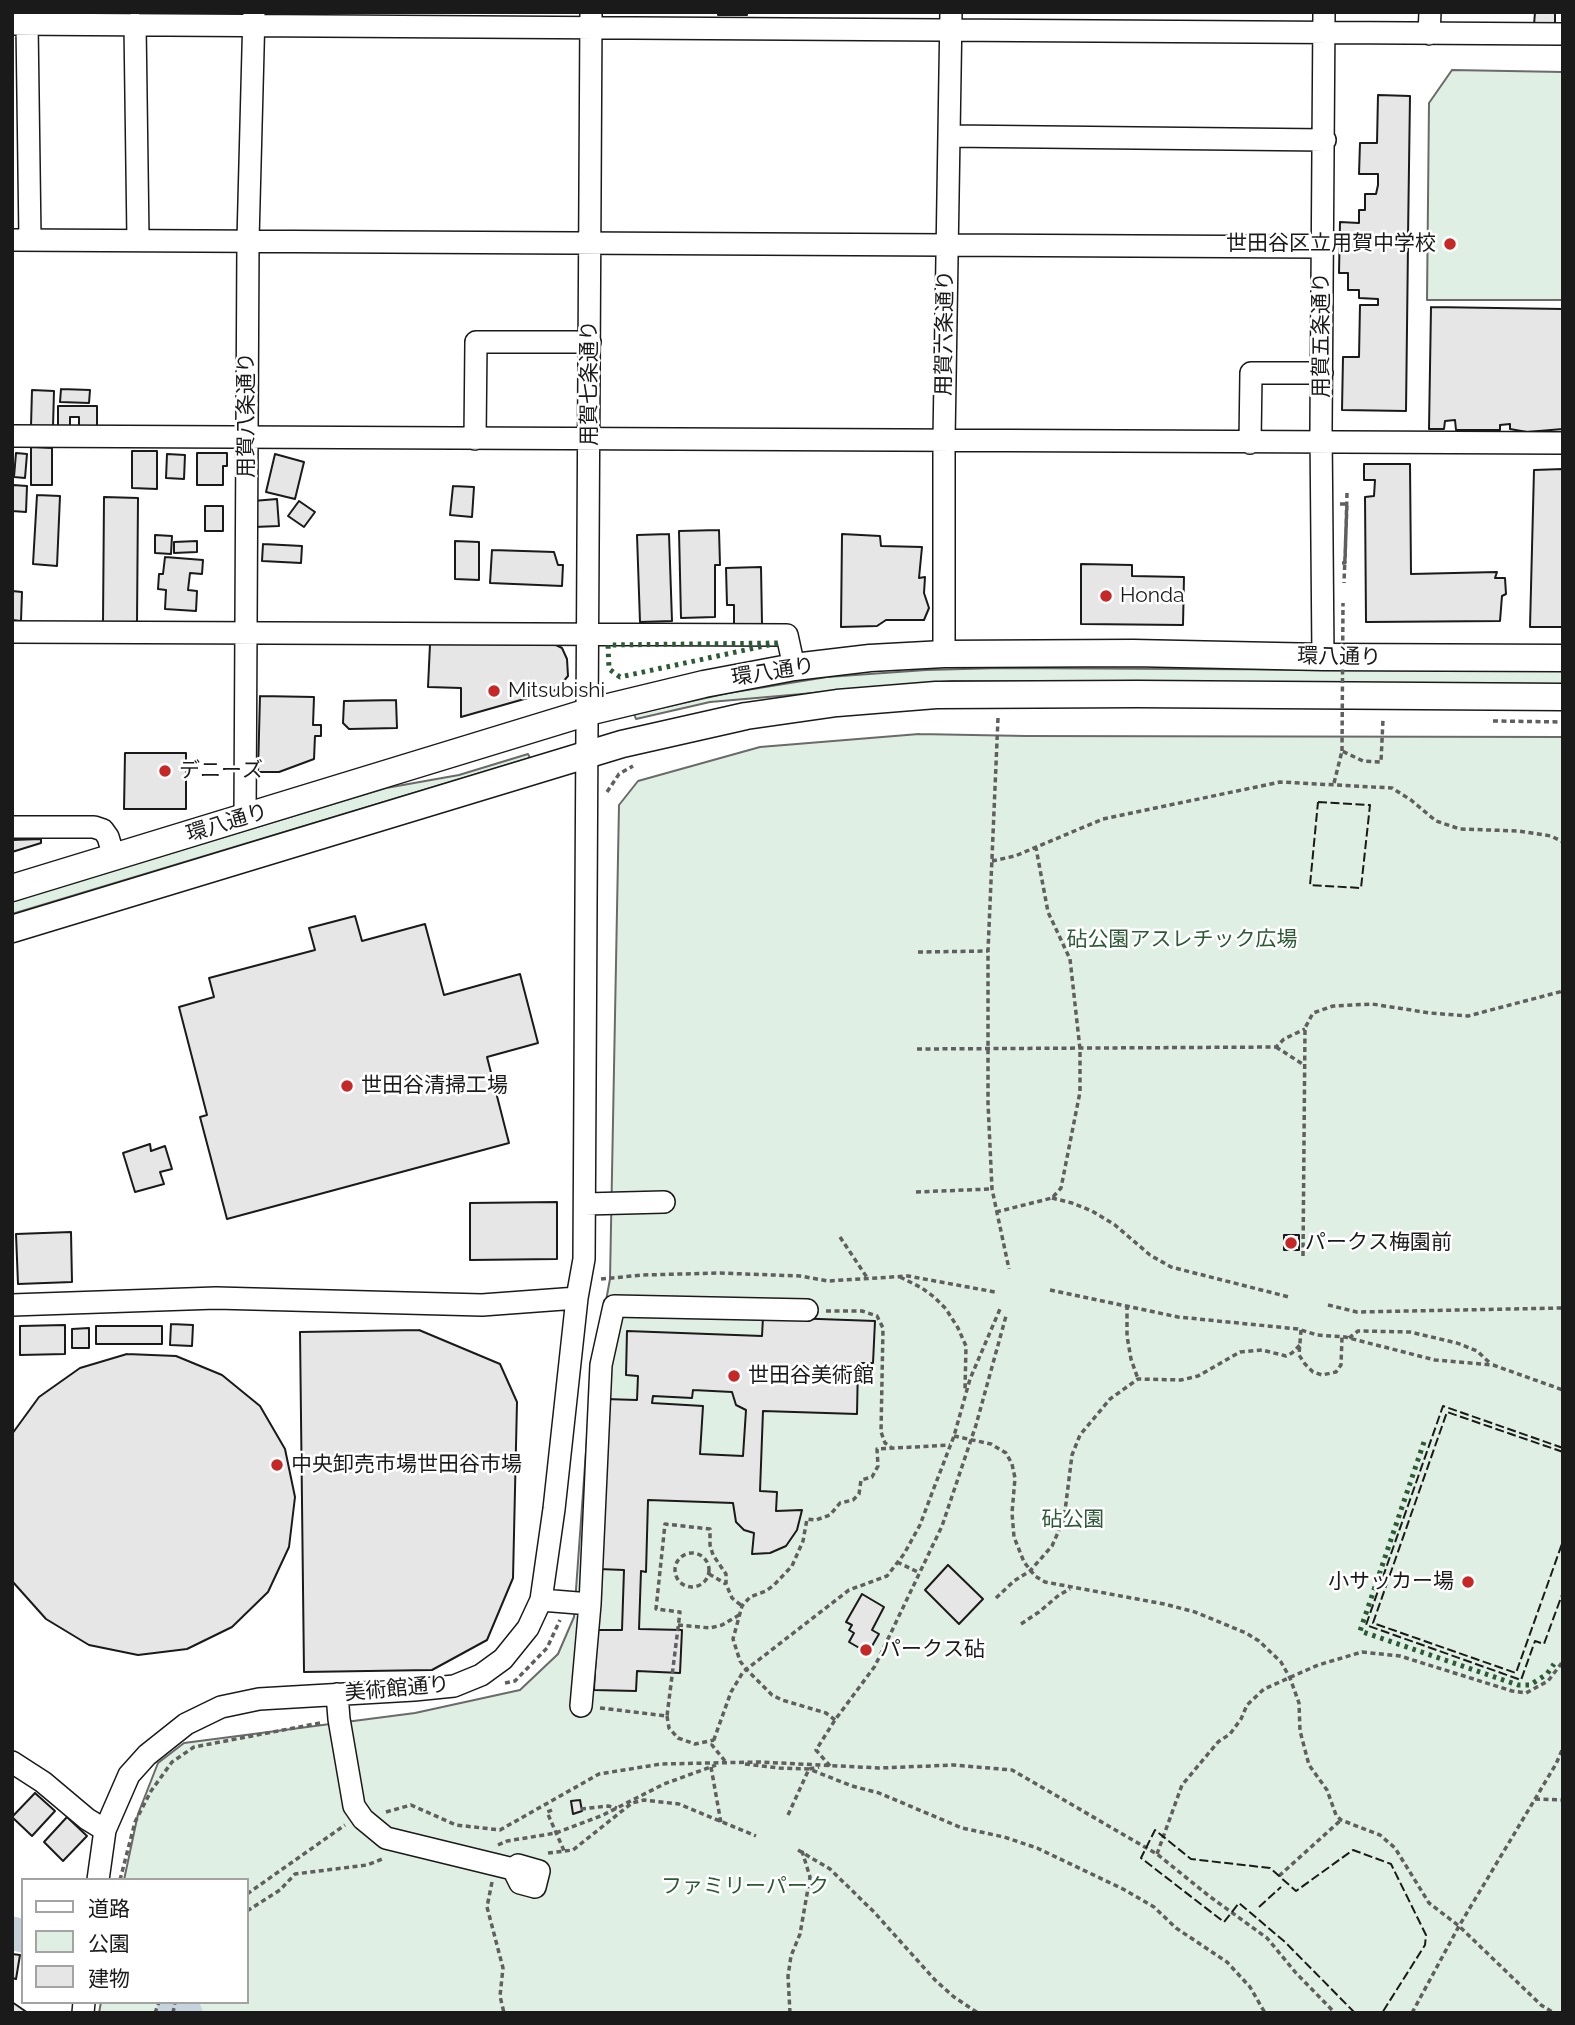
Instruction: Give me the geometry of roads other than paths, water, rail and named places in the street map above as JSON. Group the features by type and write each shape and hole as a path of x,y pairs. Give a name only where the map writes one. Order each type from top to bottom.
{"main road":[{"name":"環八通り","path":"12,888 588,712 704,684 794,667 870,658 944,654 1133,653 1563,658"},
{"name":"環八通り","path":"12,929 588,754 678,730 746,716 899,697 1137,694 1563,697"}],"street":[{"path":"1322,247 21,240 20,23 71,18 135,24 253,19 1324,22 1429,23 1563,34"},
{"name":"用賀八条通り","path":"244,818 248,240 253,19"},
{"name":"用賀七条通り","path":"585,1203 591,20"},
{"name":"用賀六条通り","path":"944,654 946,244 951,22"},
{"name":"用賀五条通り","path":"1323,657 1324,22"},
{"path":"135,24 138,239"},
{"path":"949,136 1325,140"},
{"path":"475,439 476,342 590,342"},
{"path":"1250,443 1251,373 1322,373"},
{"path":"12,436 1563,443"},
{"path":"12,632 787,635 794,667"},
{"path":"12,827 94,827 103,830 108,837 114,857"},
{"path":"585,1203 664,1202"},
{"name":"美術館通り","path":"98,1878 105,1830 129,1775 147,1755 186,1724 221,1707 259,1699 453,1686 481,1675 503,1659 528,1628 541,1600 554,1509 569,1364 586,1286 585,1203"},
{"path":"12,1305 216,1298 482,1305 586,1286"},
{"path":"581,1706 579,1603 601,1366 614,1306 807,1310"},
{"path":"569,1364 601,1366"},
{"path":"541,1600 579,1603"},
{"path":"337,1694 354,1805 362,1819 386,1838 503,1860"},
{"path":"12,1762 105,1830"}],"waterway":[{"path":"12,1933 21,1935"},
{"path":"175,2004 186,2013"}],"place":[{"name":"世田谷区立用賀中学校","path":"1450,244"},
{"name":"Honda","path":"1106,596"},
{"name":"Mitsubishi","path":"494,691"},
{"name":"デニーズ","path":"165,771"},
{"name":"世田谷清掃工場","path":"347,1086"},
{"name":"パークス梅園前","path":"1291,1243"},
{"name":"世田谷美術館","path":"734,1376"},
{"name":"中央卸売市場世田谷市場","path":"277,1465"},
{"name":"小サッカー場","path":"1468,1582"},
{"name":"パークス砧","path":"866,1650"}],"park label":[{"name":"砧公園アスレチック広場","path":"1182,940"},
{"name":"砧公園","path":"1073,1520"},
{"name":"ファミリーパーク","path":"745,1887"}]}
